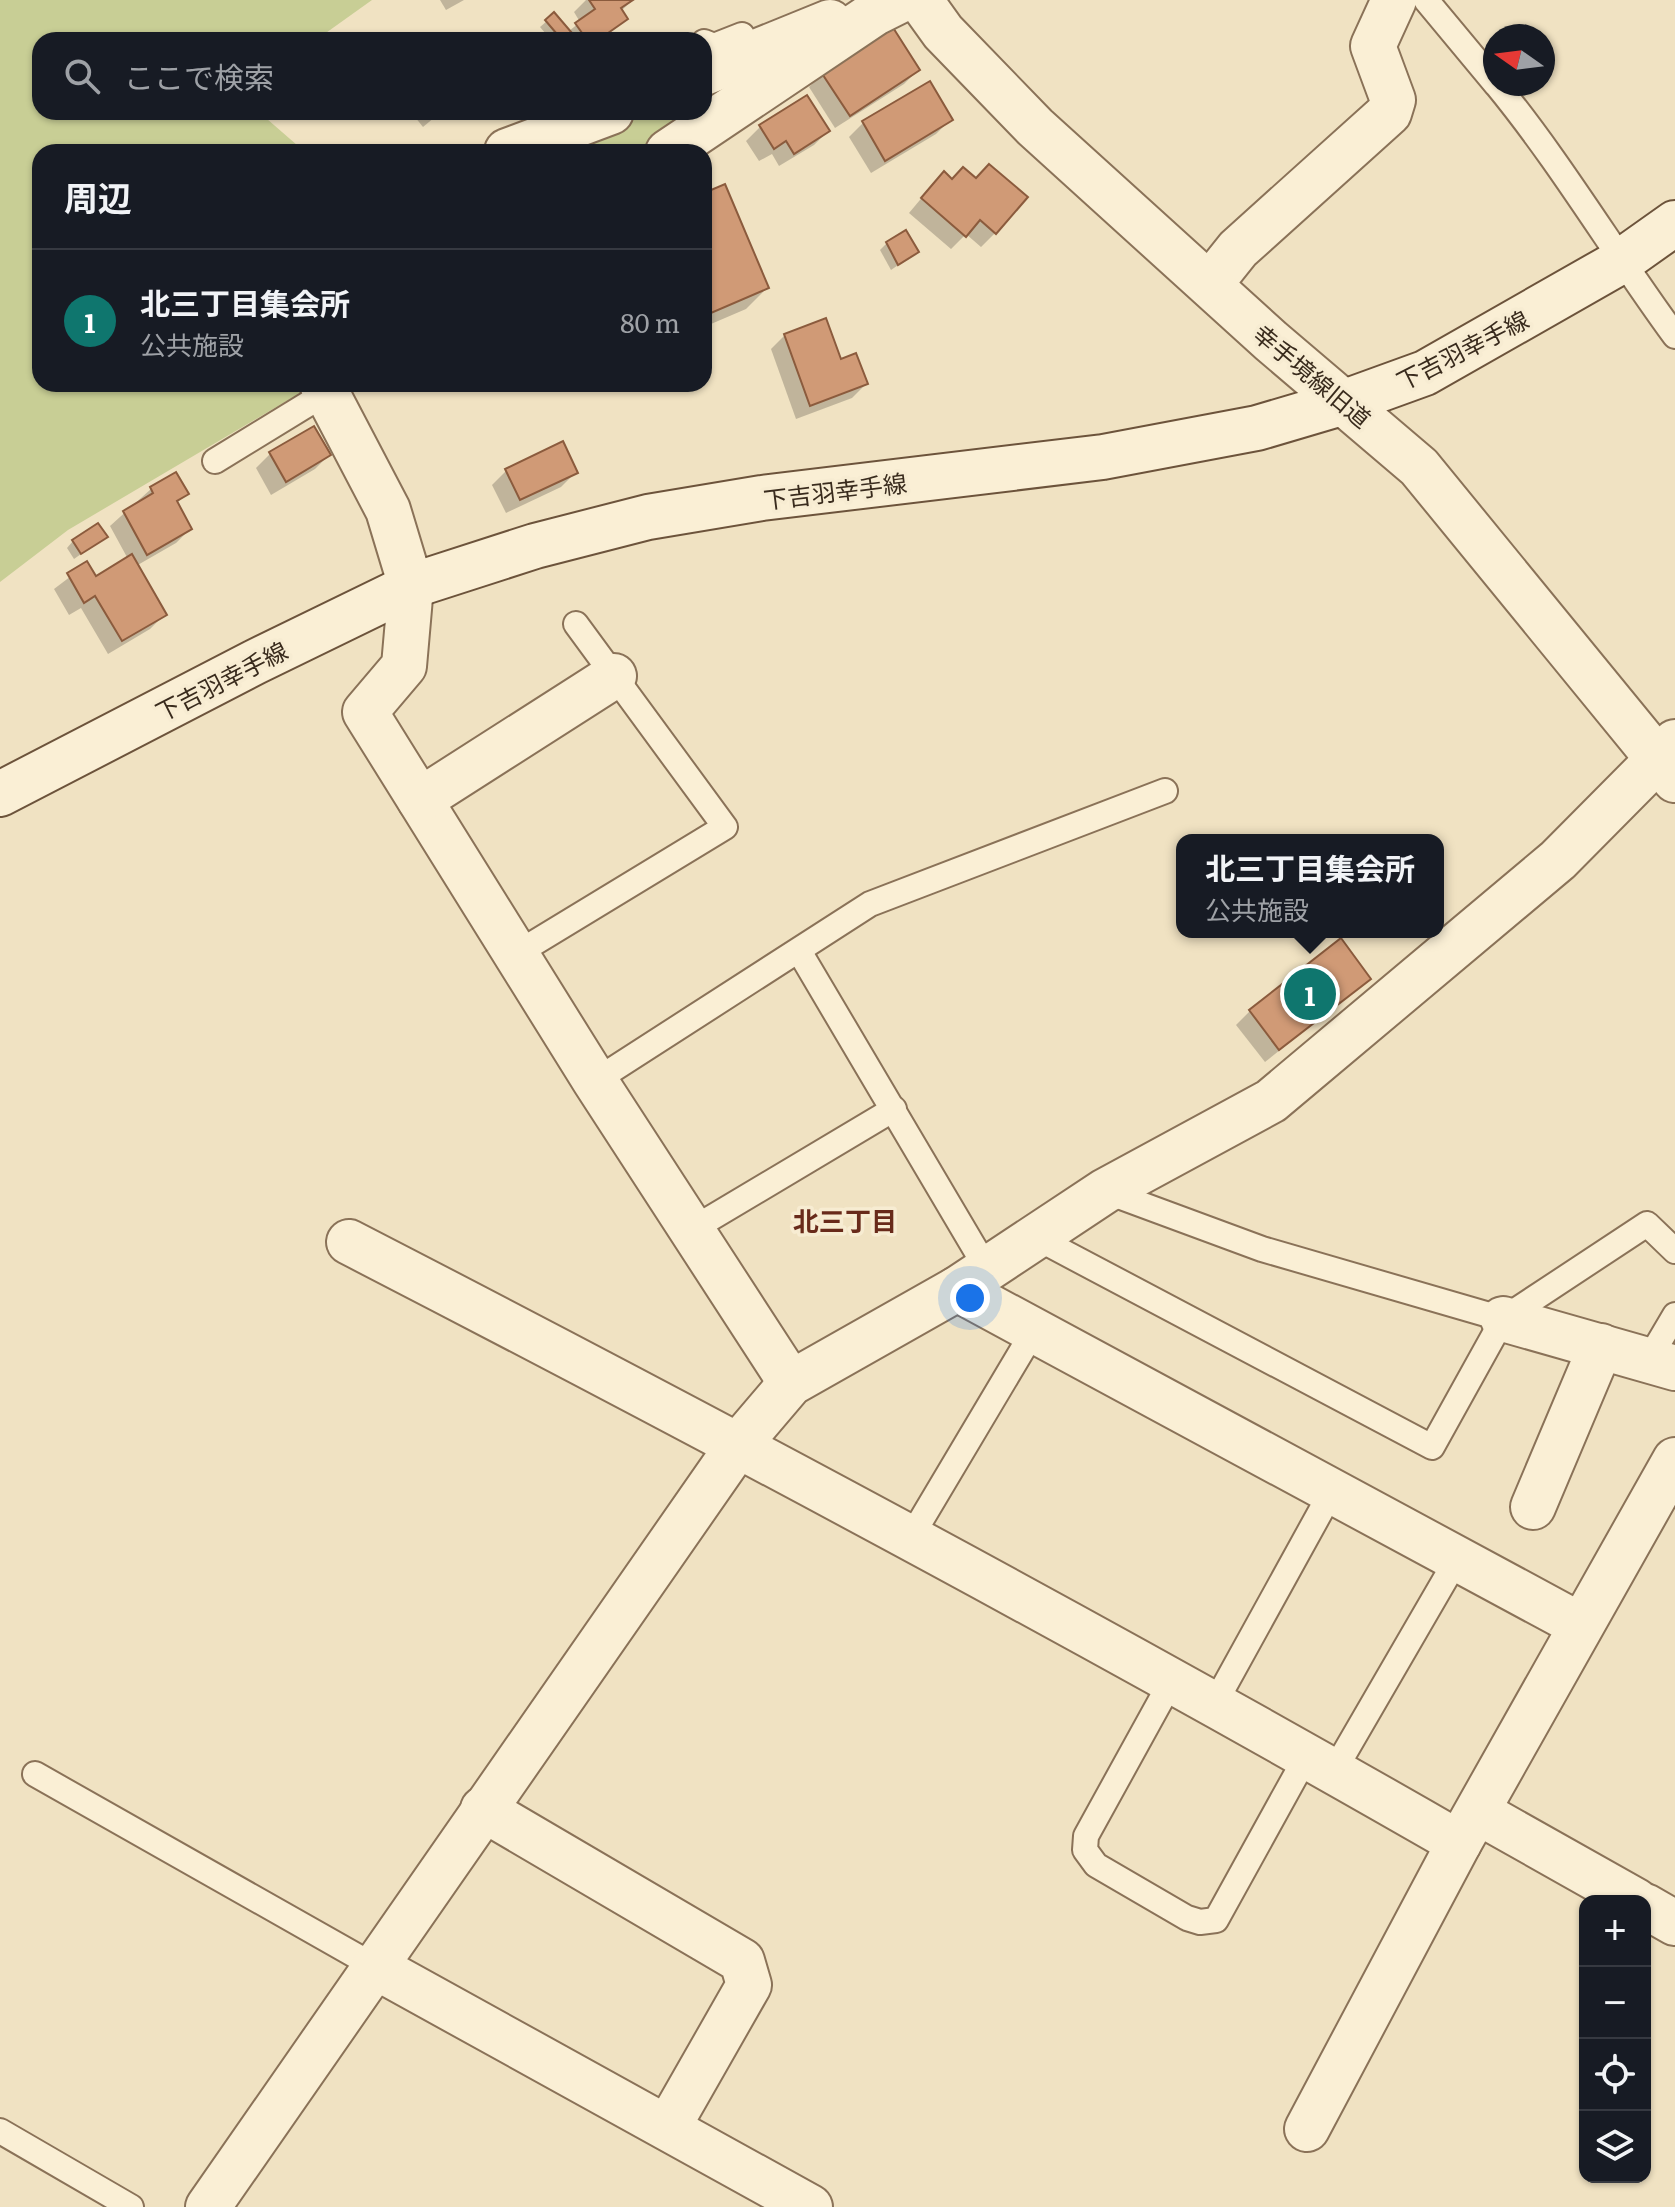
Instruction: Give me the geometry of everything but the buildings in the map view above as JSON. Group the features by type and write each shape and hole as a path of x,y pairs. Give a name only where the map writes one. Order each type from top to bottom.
{"street":[{"name":"幸手境線旧道","path":"920,0 943,32 1035,127 1419,467 1670,760"},
{"path":"1210,284 1238,249 1389,113 1393,100 1373,46 1394,0"},
{"path":"712,70 820,24 888,6"},
{"path":"680,144 888,6"},
{"path":"526,144 590,120"},
{"name":"下吉羽幸手線","path":"0,794 255,662 411,586 535,546 648,517 762,498 1103,457 1257,428 1345,402 1425,373 1497,335 1620,262 1675,223"},
{"path":"326,392 388,510 411,586 404,666 365,712 595,1081 791,1383"},
{"path":"420,800 614,676"},
{"path":"208,2207 739,1444 791,1383 972,1279 1105,1191 1271,1101 1558,860 1670,760"},
{"path":"349,1242 739,1444 1215,1703 1320,1764 1622,1895"},
{"path":"972,1279 1033,1332 1333,1489 1580,1625"},
{"path":"1503,1319 1662,1363"},
{"path":"1533,1507 1601,1346"},
{"path":"1307,2129 1580,1625 1675,1460"},
{"path":"483,1809 742,1961 749,1985 668,2127"},
{"path":"1651,1909 1675,1923"},
{"path":"374,1966 668,2127 792,2203"}],"lane":[{"path":"1426,0 1483,69"},
{"path":"712,45 811,6 888,6"},
{"path":"1505,96 1531,128 1620,262 1675,336"},
{"path":"517,144 552,120"},
{"path":"215,461 318,392"},
{"path":"516,954 725,827 576,624"},
{"path":"595,1081 870,904 1165,791"},
{"path":"799,951 894,1109 972,1279"},
{"path":"691,1230 894,1109"},
{"path":"1105,1191 1262,1249 1503,1319"},
{"path":"1037,1238 1432,1447 1503,1319 1647,1224 1675,1251"},
{"path":"1662,1363 1675,1315"},
{"path":"911,1537 1033,1332"},
{"path":"1215,1703 1333,1489"},
{"path":"1172,1680 1086,1836 1085,1850 1096,1865 1187,1918 1200,1922 1216,1920 1457,1559"},
{"path":"35,1774 374,1966"},
{"path":"0,2131 131,2207"}],"green space":[{"path":"0,0 372,0 327,32 32,32 32,120 268,120 296,144 32,144 32,392 302,392 68,530 0,582"},
{"path":"822,35 712,109 712,82"},
{"path":"617,120 695,120 659,144 553,144"}],"place":[{"name":"北三丁目集会所","path":"1310,994"}],"district":[{"name":"北三丁目","path":"845,1219"}]}
